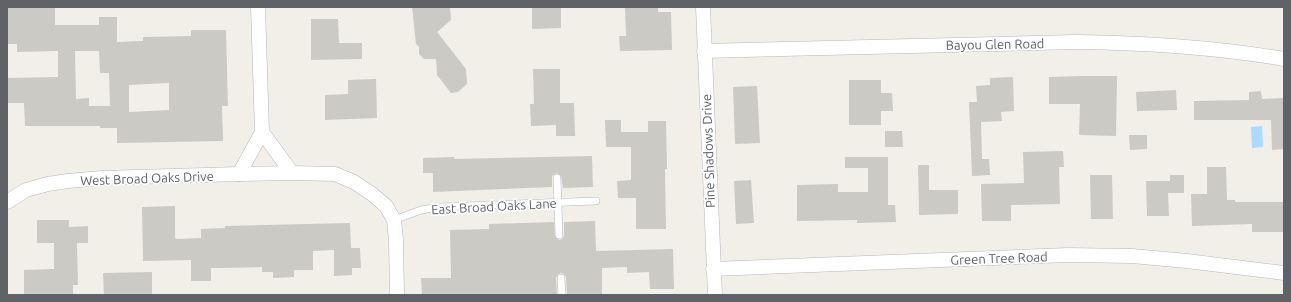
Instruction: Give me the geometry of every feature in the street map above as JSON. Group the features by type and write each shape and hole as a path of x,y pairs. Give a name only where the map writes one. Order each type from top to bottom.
{"street":[{"path":"239,174 262,132 258,7"},
{"name":"Pine Shadows Drive","path":"703,7 715,295"},
{"name":"Bayou Glen Road","path":"704,51 1075,42 1188,46 1251,53 1284,59"},
{"path":"262,132 292,173"},
{"name":"West Broad Oaks Drive","path":"7,202 26,190 48,184 102,178 292,173 334,174 354,182 372,194 386,206 394,220"},
{"path":"394,220 397,295"},
{"name":"Green Tree Road","path":"713,269 1068,255 1132,256 1284,273"}],"lane":[{"path":"557,178 559,235"},
{"name":"East Broad Oaks Lane","path":"394,220 421,210 439,207 596,201"},
{"path":"561,278 562,295"}],"water":[{"path":"1262,126 1263,147 1252,148 1251,127"}],"building":[{"path":"7,7 55,7 55,25 99,25 99,17 117,17 117,42 143,41 143,37 191,36 191,30 226,30 228,106 222,106 223,141 117,143 117,128 100,128 100,126 25,126 24,103 7,103 7,78 58,77 58,51 17,52 17,44 7,44","holes":["75,51 99,51 100,73 109,73 110,106 89,106 89,98 76,99","169,83 169,110 129,112 129,85"]},
{"path":"412,7 450,7 451,20 437,32 466,69 467,84 458,92 451,93 437,75 436,59 424,59 419,54 419,47 416,44"},
{"path":"532,7 561,7 561,28 532,29"},
{"path":"625,7 658,7 658,12 671,12 672,50 620,51 619,36 626,36"},
{"path":"311,19 338,19 339,43 362,43 362,59 311,60"},
{"path":"533,69 560,69 560,103 574,103 575,136 556,136 556,125 531,126 530,104 534,104"},
{"path":"1117,76 1116,136 1079,135 1080,104 1049,104 1049,77"},
{"path":"1013,77 1014,111 1001,112 1002,121 981,122 982,159 989,159 990,175 972,176 969,102 977,102 976,86 990,85 990,78"},
{"path":"376,79 377,118 325,120 325,95 348,94 348,80"},
{"path":"849,80 881,80 881,93 892,93 893,111 881,111 881,125 849,125"},
{"path":"757,86 760,143 735,144 733,87"},
{"path":"1176,90 1177,110 1137,111 1136,92"},
{"path":"1261,91 1262,99 1284,98 1284,149 1272,150 1271,120 1194,120 1194,101 1249,100 1249,92"},
{"path":"605,120 621,120 621,132 648,132 648,121 666,121 666,229 636,229 636,198 618,198 617,181 631,180 631,147 606,147"},
{"path":"885,131 902,131 903,147 885,147"},
{"path":"1129,135 1147,135 1147,149 1130,150"},
{"path":"1063,151 1064,167 1059,167 1060,204 1011,205 1011,221 982,221 981,184 1024,183 1023,152"},
{"path":"592,156 593,187 563,188 561,176 557,173 552,176 552,187 433,192 433,173 423,173 423,158 454,157 454,159"},
{"path":"845,157 888,157 888,205 895,205 896,222 857,223 857,220 797,221 797,185 838,184 838,192 868,192 868,168 845,168"},
{"path":"918,165 929,165 929,190 958,190 958,214 919,215"},
{"path":"1207,167 1226,167 1227,200 1235,200 1235,202 1284,202 1284,232 1252,232 1252,224 1192,226 1191,194 1207,194"},
{"path":"1090,175 1112,175 1113,219 1091,219"},
{"path":"1170,175 1184,175 1184,193 1168,193 1169,216 1147,216 1146,181 1170,181"},
{"path":"751,180 754,223 736,224 734,181"},
{"path":"175,206 175,238 177,239 201,238 201,229 225,228 225,226 350,223 351,248 360,248 361,268 352,268 352,275 334,276 334,250 313,251 313,270 294,270 294,277 273,278 273,272 262,272 262,267 211,268 211,281 191,281 191,260 143,261 142,207"},
{"path":"37,220 69,220 69,227 88,226 88,243 77,243 78,285 73,285 73,295 24,295 24,270 54,269 54,243 37,243"},
{"path":"595,221 596,251 673,249 674,289 650,289 649,272 627,273 627,267 602,268 602,295 567,295 566,277 561,273 558,274 556,278 557,295 422,295 421,278 451,278 450,230 489,229 489,224 554,222 555,237 560,240 564,235 564,222"},
{"path":"152,272 152,295 104,295 103,273"}]}
